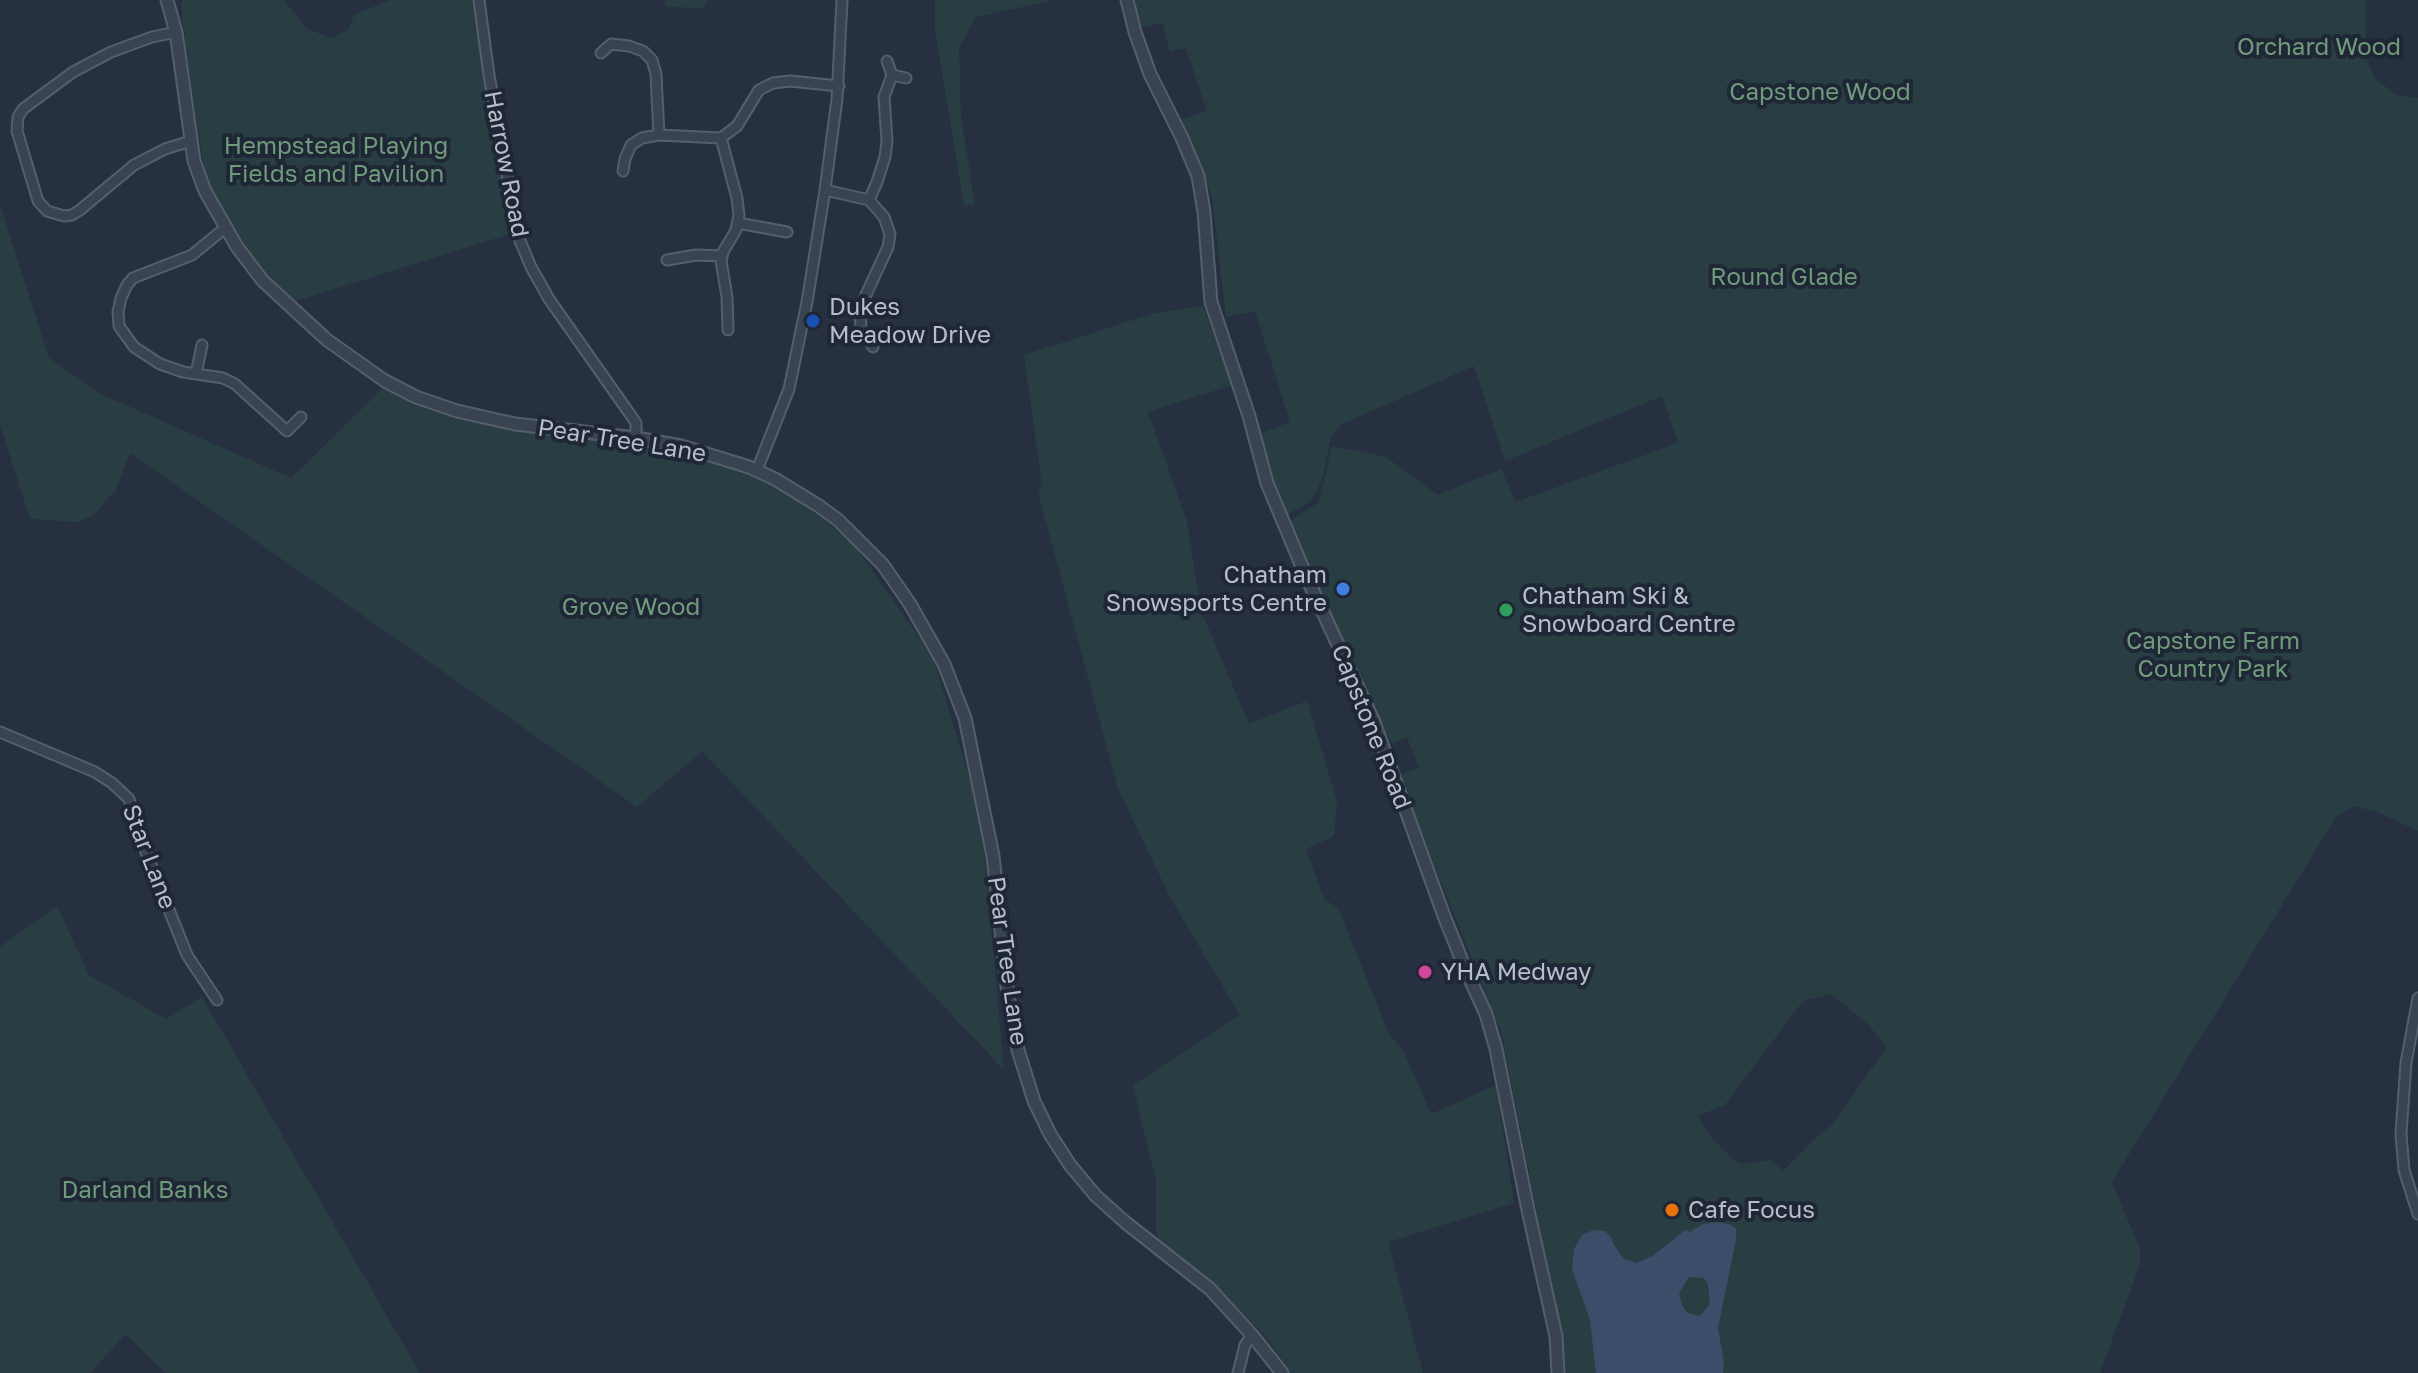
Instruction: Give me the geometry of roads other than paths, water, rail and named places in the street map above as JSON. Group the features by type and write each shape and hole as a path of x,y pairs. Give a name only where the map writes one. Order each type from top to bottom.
{"street":[{"name":"Pear Tree Lane","path":"167,0 176,32 191,141 200,181 225,228 263,281 294,312 353,360 399,388 435,404 476,416 636,438 700,451 757,470 838,520 883,565 910,604 944,664 965,718 993,856 1008,995 1018,1050 1034,1101 1050,1134 1070,1165 1096,1196 1210,1289 1282,1373"},
{"name":"Harrow Road","path":"479,0 518,236 549,299 636,423 636,438"},
{"path":"757,470 791,381 825,190 839,86 842,0"},
{"name":"Capstone Road","path":"1127,0 1150,74 1198,176 1211,302 1245,403 1267,483 1306,576 1374,722 1444,916 1486,1014 1556,1336 1558,1373"},
{"path":"176,32 111,52 73,72 23,109 18,117 17,131 38,201 47,211 64,216 80,210 141,160 191,141"},
{"path":"601,53 611,44 629,46 643,51 652,60 656,74 659,135"},
{"path":"869,200 885,157 884,97 892,75 887,61"},
{"path":"892,75 906,78"},
{"path":"623,171 631,145 642,138 659,135 721,138 737,126 754,96 765,85 790,81 839,86"},
{"path":"721,138 737,198 738,223 722,256 728,330"},
{"path":"825,190 869,200 884,217 890,234 888,247 860,315 861,328 873,347"},
{"path":"738,223 787,232"},
{"path":"225,228 192,255 133,278 123,291 119,326 134,347 160,364 183,372 223,378 235,384 287,431 301,417"},
{"path":"667,260 678,256 722,256"},
{"path":"196,374 202,345"},
{"name":"Star Lane","path":"0,732 95,772 129,799 142,842 187,955 217,1000"},
{"path":"2418,998 2406,1063 2401,1134 2404,1170 2418,1214"},
{"path":"1238,1373 1245,1345 1252,1335"}],"water":[{"path":"1716,1222 1736,1228 1718,1328 1723,1373 1596,1373 1590,1320 1572,1269 1574,1249 1582,1235 1593,1230 1605,1231 1624,1259 1637,1263 1654,1255 1685,1230 1690,1232 1701,1225","holes":["1689,1277 1704,1278 1708,1284 1710,1304 1700,1316 1687,1313 1679,1293"]}],"place":[{"name":"Dukes Meadow Drive","path":"813,321"},
{"name":"Chatham Snowsports Centre","path":"1343,589"},
{"name":"Chatham Ski & Snowboard Centre","path":"1506,610"},
{"name":"YHA Medway","path":"1425,972"},
{"name":"Cafe Focus","path":"1672,1210"}],"park label":[{"name":"Orchard Wood","path":"2319,47"},
{"name":"Capstone Wood","path":"1820,92"},
{"name":"Hempstead Playing Fields and Pavilion","path":"336,160"},
{"name":"Round Glade","path":"1784,277"},
{"name":"Grove Wood","path":"631,607"},
{"name":"Capstone Farm Country Park","path":"2213,655"},
{"name":"Darland Banks","path":"145,1190"}]}
